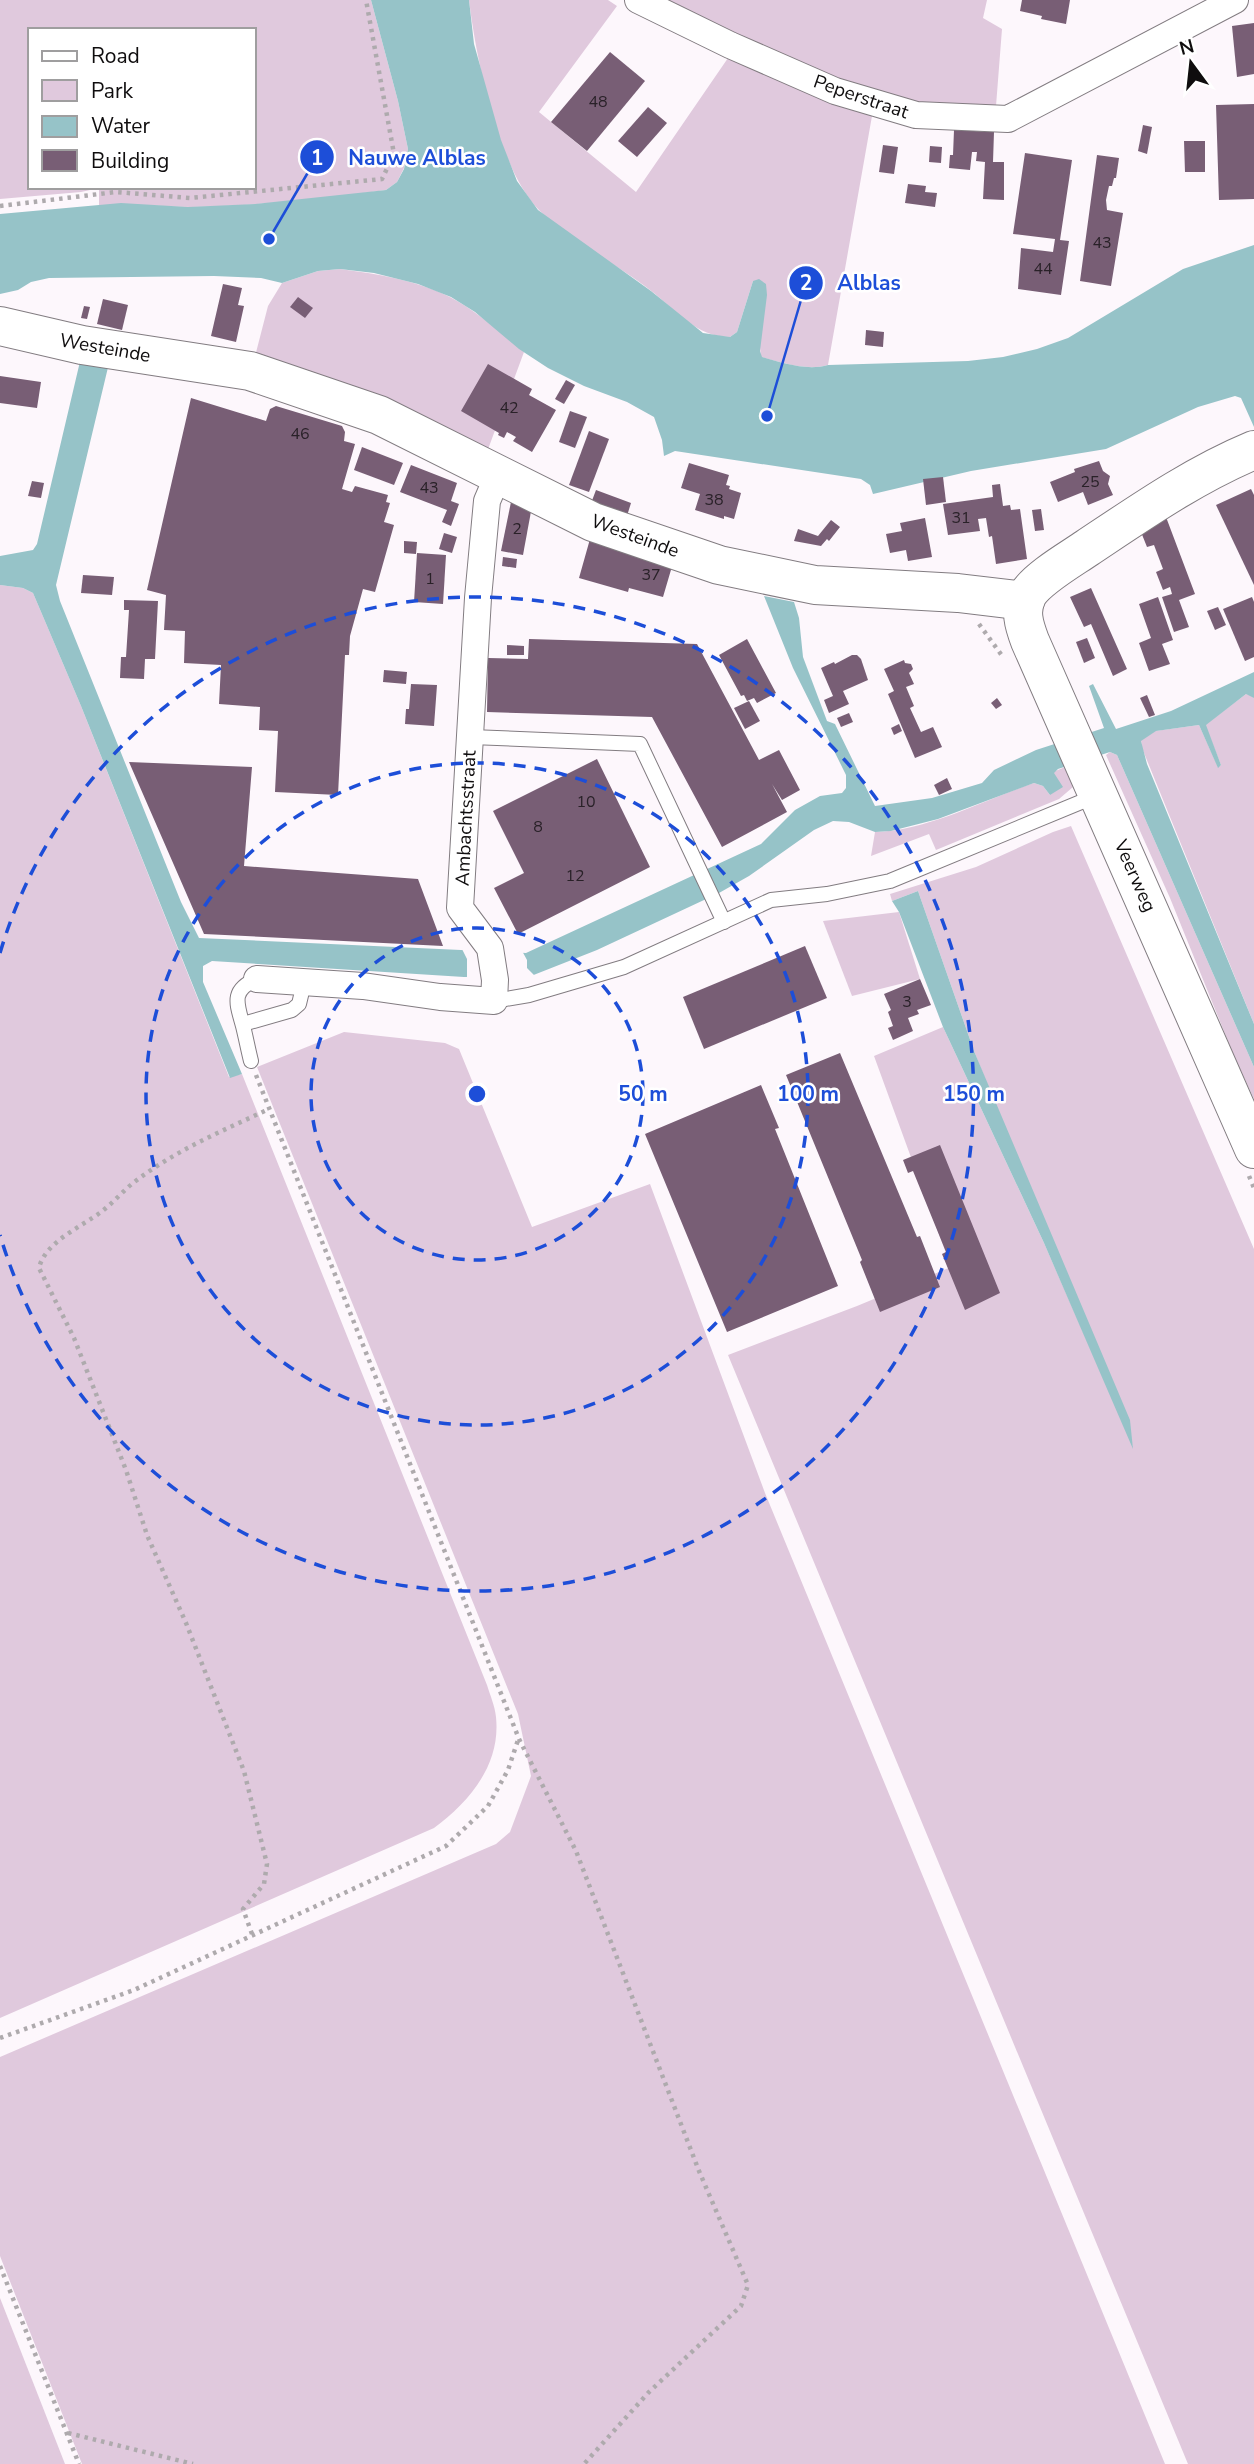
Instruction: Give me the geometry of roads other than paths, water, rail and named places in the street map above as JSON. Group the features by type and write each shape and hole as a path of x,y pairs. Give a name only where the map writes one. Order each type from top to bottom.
{"street":[{"name":"Peperstraat","path":"640,1 730,45 835,91 916,116 1008,119 1235,0"},
{"name":"Westeinde","path":"0,326 82,345 250,371 379,415 593,522 719,565 815,585 958,593 1025,601"},
{"path":"1025,601 1035,586 1180,486 1254,450"},
{"name":"Ambachtsstraat","path":"495,991 490,948 460,908 478,598 487,501 499,473"},
{"name":"Veerweg","path":"1025,601 1023,619 1027,634 1254,1149"},
{"path":"257,979 363,986 440,997 495,991"}],"lane":[{"path":"471,737 640,744 724,922"},
{"path":"495,991 529,995 624,967 771,900 827,894 890,881 1094,783"},
{"path":"251,1061 236,999 247,983 257,979"},
{"path":"243,1024 292,1010 299,1004 304,983"}],"water":[{"path":"371,0 469,0 474,44 501,140 517,181 538,210 651,291 703,333 730,337 737,332 753,281 759,279 766,284 767,295 760,351 762,357 778,362 820,367 968,361 1037,349 1068,338 1183,269 1254,245 1254,427 1241,398 1235,396 1198,407 1106,449 971,471 873,494 870,485 861,479 675,451 664,456 654,417 627,402 584,386 548,368 451,297 418,284 374,273 340,269 318,271 282,283 261,278 214,276 49,278 0,294 0,214 121,203 188,207 255,204 386,190 397,182 404,169 408,149"},
{"path":"82,353 110,359 56,585 60,601 181,902 199,938 526,953 761,844 795,810 820,796 842,793 846,788 846,775 793,668 764,596 794,602 799,618 803,657 827,721 835,724 875,806 932,798 982,783 994,770 1036,750 1104,728 1089,686 1093,684 1116,729 1171,711 1254,672 1254,698 1246,694 1206,725 1221,765 1218,768 1199,725 1156,731 1141,741 1147,764 1254,1024 1254,1067 1117,755 1110,752 1058,769 1054,773 1063,787 1050,795 1043,786 1034,783 938,819 891,831 875,832 849,822 833,821 814,830 749,876 719,893 597,950 531,976 464,977 212,961 203,966 203,982 242,1074 230,1078 33,593 23,588 0,585 0,556 33,550 37,544"},
{"path":"918,891 974,1051 1130,1420 1133,1449 1044,1243 943,1027 899,912 892,901"}],"place":[{"name":"Nauwe Alblas","path":"269,239"},
{"name":"Alblas","path":"767,416"}]}
